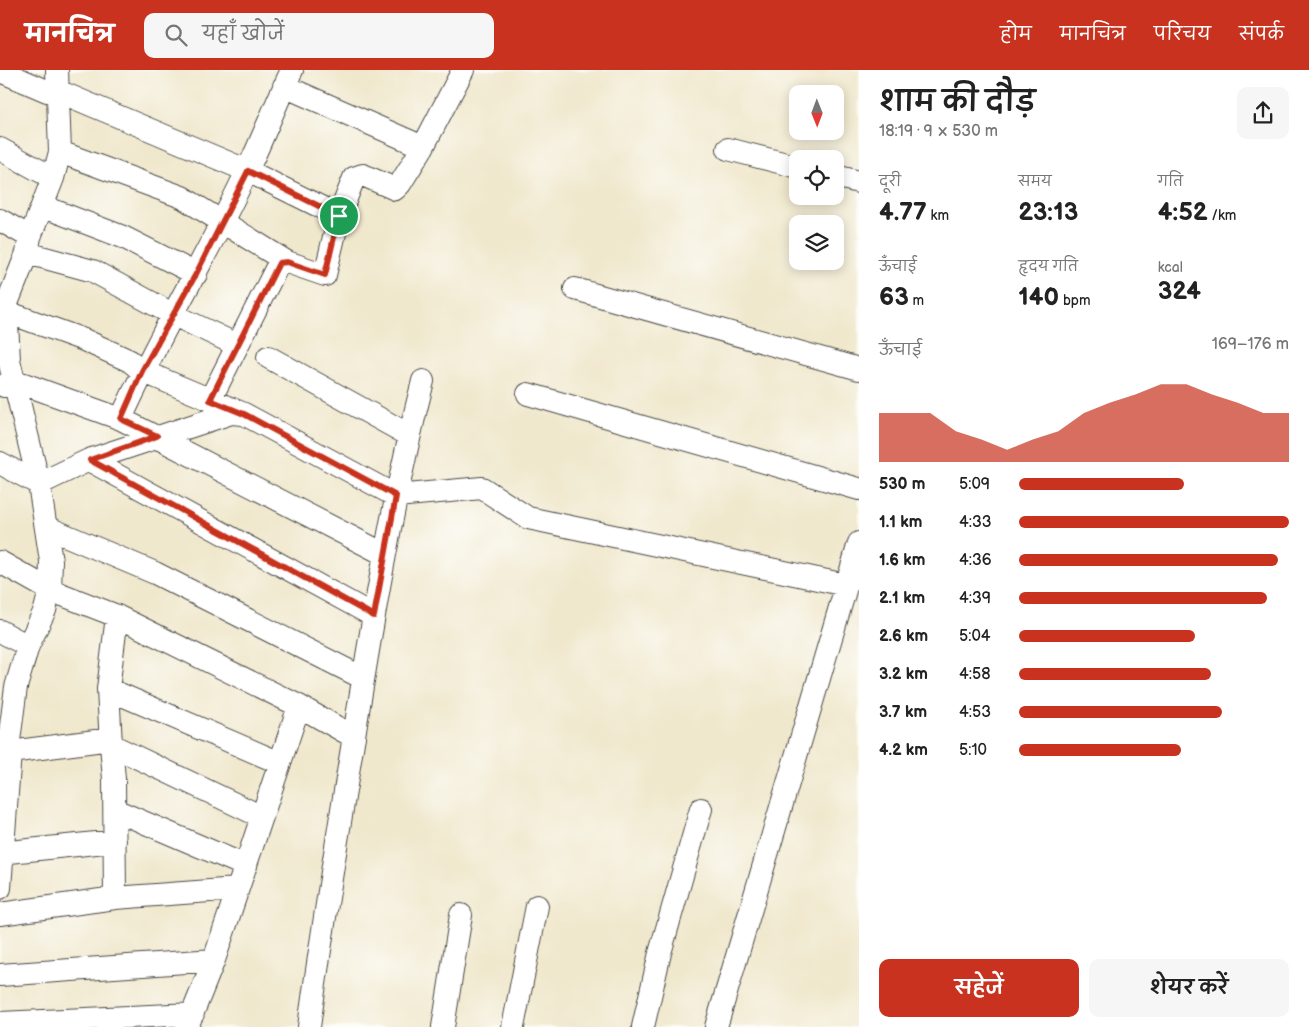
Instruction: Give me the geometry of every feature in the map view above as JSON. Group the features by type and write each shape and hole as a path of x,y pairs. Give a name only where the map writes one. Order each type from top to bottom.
{"street":[{"path":"0,70 47,91 57,80"},
{"path":"60,152 182,197 287,262 325,275 339,216 354,178 363,176 395,189 423,147 463,70"},
{"path":"121,419 142,371 196,274 248,171 288,78 423,147"},
{"path":"57,80 339,216"},
{"path":"0,888 6,745 16,687 28,646 45,610 50,590 51,561 40,484 6,384 9,360 7,323 2,309 29,245 53,178 60,152 57,80"},
{"path":"0,149 53,178"},
{"path":"728,149 789,165"},
{"path":"844,178 859,182"},
{"path":"42,206 123,237 196,274"},
{"path":"0,220 29,245 93,271 174,315 238,345"},
{"path":"210,400 279,263 287,262"},
{"path":"575,288 859,369"},
{"path":"2,309 84,340 130,361 142,371 244,414 396,496 482,488 528,518 846,585"},
{"path":"268,357 409,435"},
{"path":"309,1027 318,960 384,554 409,435 423,381"},
{"path":"6,384 121,419 384,554"},
{"path":"528,394 859,489"},
{"path":"40,484 90,460 157,436 231,413 244,414"},
{"path":"90,460 374,616"},
{"path":"0,463 40,484"},
{"path":"46,527 155,573 363,678"},
{"path":"723,1025 859,543"},
{"path":"0,562 50,590 117,616 299,706 354,737"},
{"path":"115,898 114,779 108,689 117,616"},
{"path":"0,631 28,646"},
{"path":"108,689 280,764"},
{"path":"0,1023 190,1021 214,960 299,706"},
{"path":"6,745 111,742 262,817"},
{"path":"643,1027 660,953 701,809"},
{"path":"115,810 246,866"},
{"path":"1,853 115,841"},
{"path":"0,914 115,898 237,889"},
{"path":"513,1027 537,906"},
{"path":"443,1027 461,915"},
{"path":"0,975 214,960"}],"route":[{"path":"248,171 339,216 325,275 287,262 279,263 210,400 244,414 396,496 374,616 90,460 157,436 121,419 142,371 196,274 248,171"}]}
